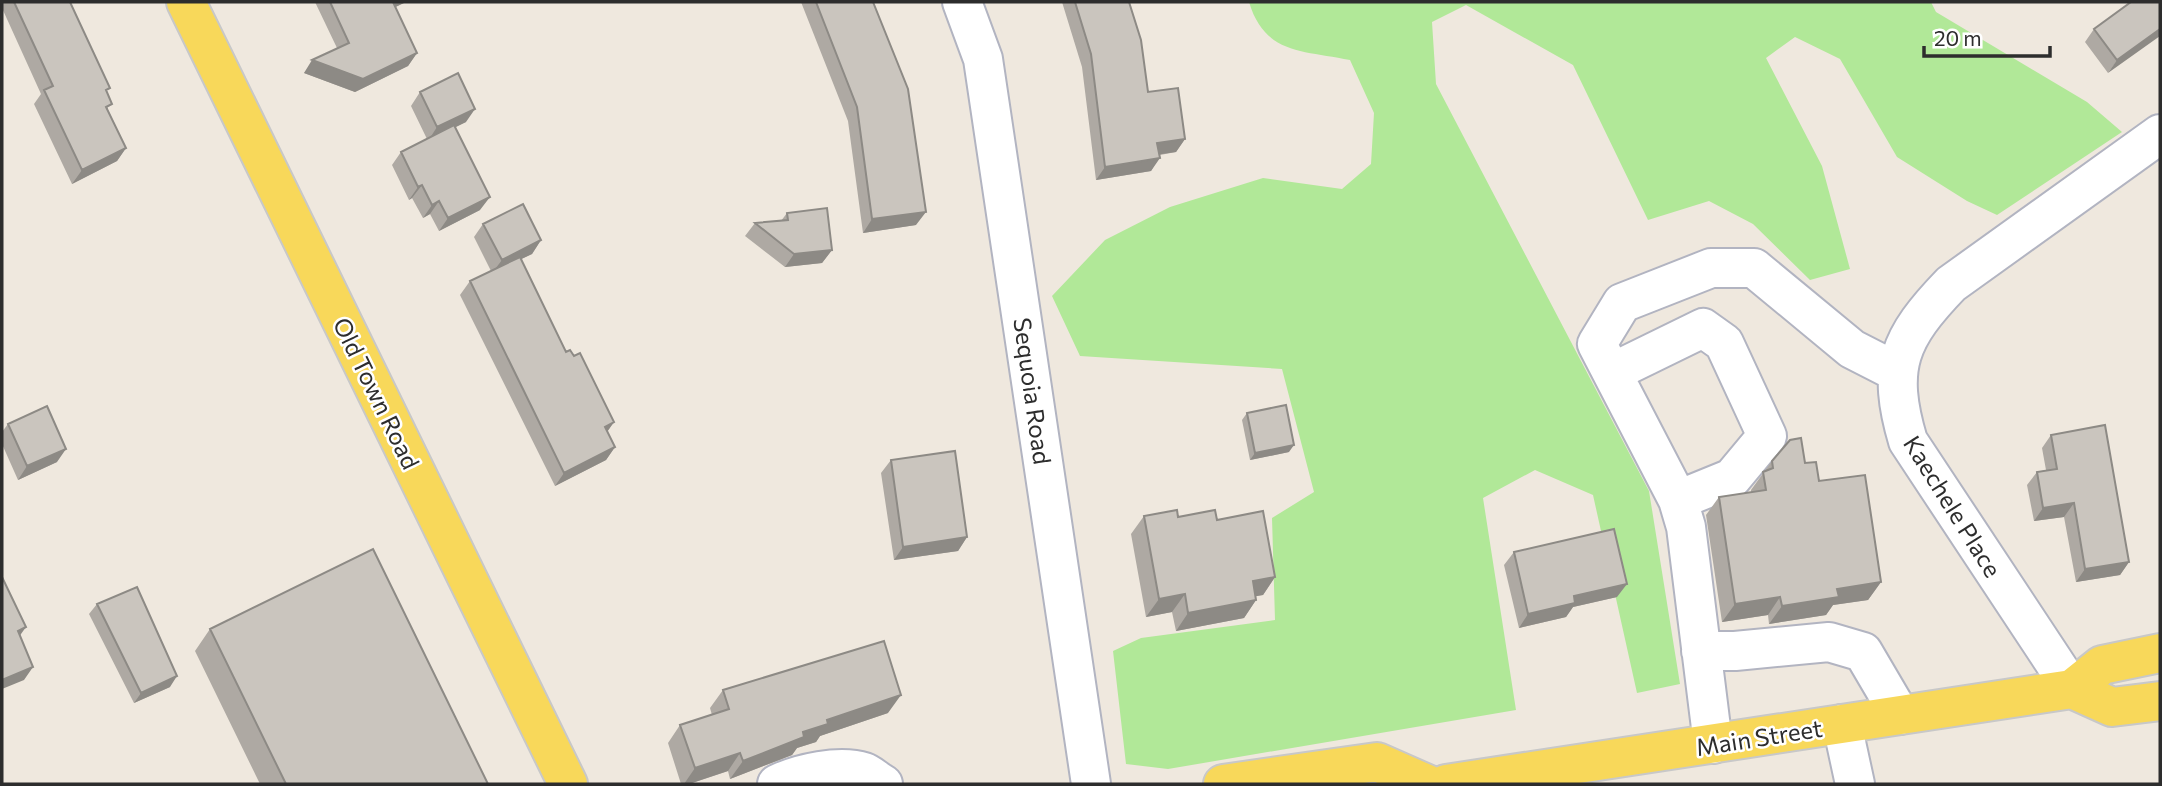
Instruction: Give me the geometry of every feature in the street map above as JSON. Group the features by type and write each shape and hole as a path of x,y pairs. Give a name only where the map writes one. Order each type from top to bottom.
{"main road":[{"name":"Old Town Road","path":"186,2 568,784"},
{"path":"2160,653 2102,665 2072,689 2112,707 2160,701"},
{"name":"Main Street","path":"1223,784 1377,762 1444,784 2072,689"}],"street":[{"name":"Sequoia Road","path":"962,2 983,59 1091,784"},
{"name":"Kaechele Place","path":"2072,689 1908,441 1899,409 1897,372 1905,340 1927,308 1951,284 2160,134"},
{"path":"1713,744 1686,527 1678,500 1597,344 1622,303 1711,268 1754,268 1852,349 1897,372"},
{"path":"1613,372 1703,328 1724,343 1767,436 1732,478 1678,500"},
{"path":"1701,650 1735,651 1829,642 1863,652 1900,715"},
{"path":"1842,724 1855,784"},
{"path":"777,784 791,777 823,770 864,772 883,784"}],"green space":[{"path":"1249,2 1931,2 1936,12 2087,102 2122,132 1997,215 1967,201 1897,157 1840,59 1795,37 1766,58 1822,166 1850,269 1810,280 1753,224 1709,201 1648,220 1573,65 1466,5 1432,22 1436,84 1649,491 1680,684 1637,693 1593,495 1535,470 1483,498 1516,710 1168,769 1126,764 1113,651 1141,638 1275,620 1272,518 1314,492 1282,369 1080,356 1052,296 1105,240 1170,207 1263,178 1342,189 1371,164 1374,113 1350,60 1302,51 1276,41 1256,19"}],"building":[{"path":"14,2 70,2 110,88 106,90 112,104 106,107 126,148 82,170 44,90 53,86"},
{"path":"330,2 393,2 417,53 363,79 312,60 349,43"},
{"path":"816,2 873,2 908,89 926,212 872,219 857,107"},
{"path":"1075,2 1129,2 1141,40 1148,92 1178,88 1185,139 1157,143 1160,158 1105,167 1091,54"},
{"path":"2131,2 2160,2 2160,29 2117,60 2094,29"},
{"path":"458,73 475,109 437,127 420,92"},
{"path":"454,125 490,197 448,218 439,201 432,205 422,185 418,187 401,152"},
{"path":"523,204 541,240 502,260 483,224"},
{"path":"827,208 832,250 794,254 755,223 788,220 787,213"},
{"path":"520,257 566,352 570,350 574,356 580,353 614,422 605,427 615,447 564,473 470,281"},
{"path":"1286,405 1294,445 1255,453 1247,413"},
{"path":"47,406 66,449 27,466 8,424"},
{"path":"2105,425 2129,562 2085,569 2074,503 2043,508 2037,472 2057,469 2051,435"},
{"path":"1801,438 1805,463 1816,462 1819,481 1865,475 1881,582 1837,589 1839,597 1782,606 1780,597 1735,604 1719,497 1766,490 1763,472 1773,468 1772,461 1790,440"},
{"path":"955,451 967,537 903,547 891,460"},
{"path":"1177,510 1178,517 1215,510 1217,520 1263,511 1275,577 1253,581 1256,600 1188,613 1185,594 1159,599 1144,516"},
{"path":"1614,529 1627,584 1574,596 1575,603 1528,614 1514,552"},
{"path":"373,549 488,784 286,784 210,629"},
{"path":"2,577 26,627 18,631 33,667 2,680"},
{"path":"137,587 177,676 141,693 97,604"},
{"path":"884,641 901,695 827,720 828,724 803,732 804,737 743,761 740,753 695,768 680,725 729,709 723,690"}]}
